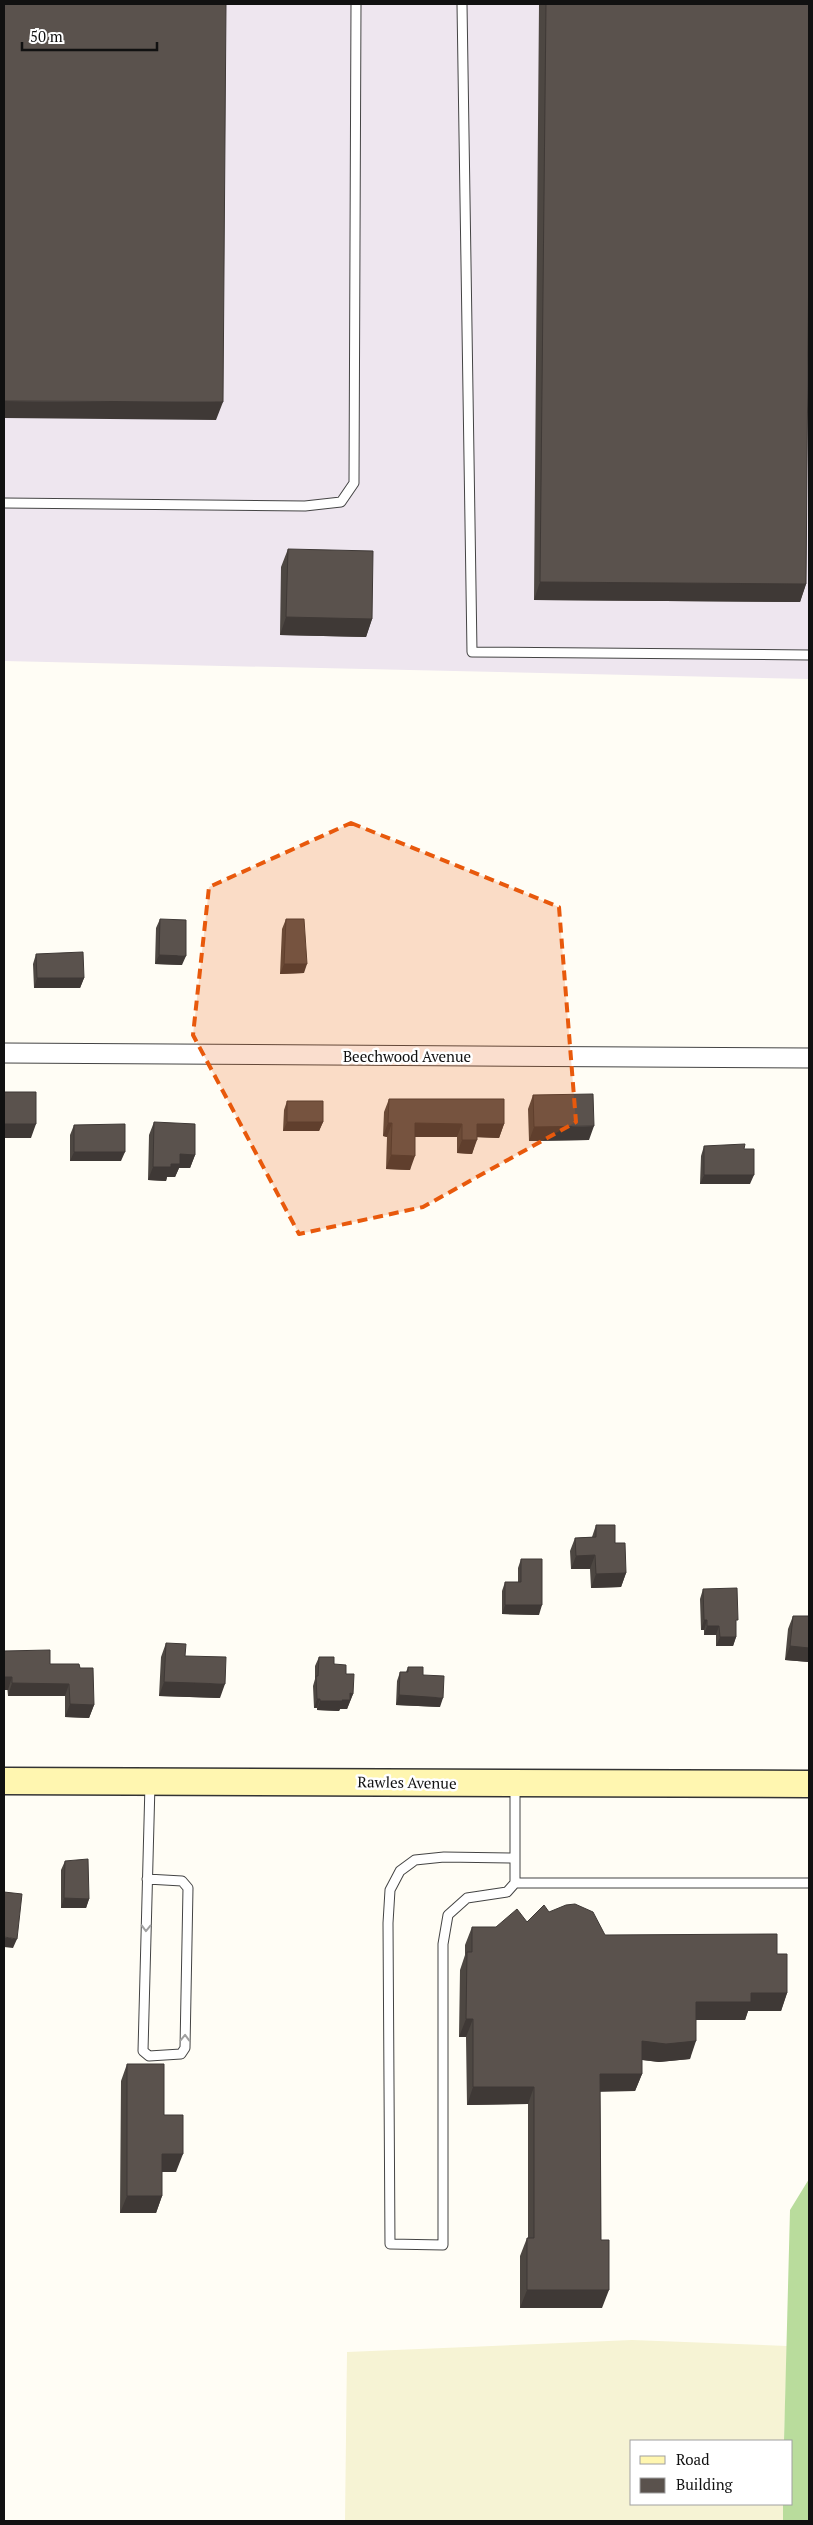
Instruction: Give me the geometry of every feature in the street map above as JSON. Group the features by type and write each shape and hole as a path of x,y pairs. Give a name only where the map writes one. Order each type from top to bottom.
{"street":[{"name":"Beechwood Avenue","path":"4,1053 809,1058"},
{"name":"Rawles Avenue","path":"4,1781 809,1784"}],"lane":[{"path":"4,503 305,506 342,502 354,482 356,4"},
{"path":"462,4 472,652 809,655"},
{"path":"147,1879 182,1880 188,1888 185,2048 181,2054 149,2056 143,2052 147,1879 150,1781"},
{"path":"514,1858 444,1856 415,1860 400,1870 390,1890 388,1923 390,2244 443,2245 444,1944 448,1915 467,1898 507,1892 514,1883 515,1783"},
{"path":"514,1883 809,1883"}],"highlighted area":[{"path":"351,823 559,907 576,1122 423,1207 299,1234 193,1035 209,887"}],"shaded area":[{"path":"4,4 809,4 809,679 4,661"},
{"path":"632,2340 787,2346 784,2440 630,2440 630,2505 783,2505 783,2521 345,2521 347,2352"}],"green space":[{"path":"809,2179 809,2521 783,2521 783,2505 793,2505 793,2440 784,2440 790,2210"}],"building":[{"path":"4,4 226,4 223,402 4,401"},
{"path":"546,4 809,4 806,584 540,582"},
{"path":"288,549 373,551 372,619 286,617"},
{"path":"160,919 186,920 186,956 159,955"},
{"path":"286,919 304,919 307,964 284,964"},
{"path":"83,952 84,978 37,978 36,954"},
{"path":"4,1092 36,1092 36,1124 4,1124"},
{"path":"593,1094 594,1126 534,1127 533,1095"},
{"path":"389,1099 504,1099 504,1124 477,1124 477,1140 462,1140 462,1124 415,1123 415,1156 391,1155 392,1123 388,1123"},
{"path":"287,1101 323,1101 323,1122 287,1122"},
{"path":"154,1122 195,1124 195,1155 180,1154 180,1164 171,1164 171,1167 153,1167"},
{"path":"125,1124 125,1152 74,1152 74,1125"},
{"path":"745,1144 744,1149 754,1149 754,1175 704,1175 704,1146"},
{"path":"596,1525 615,1525 615,1543 625,1543 626,1573 596,1574 595,1555 576,1556 575,1538 596,1537"},
{"path":"521,1559 542,1559 542,1605 505,1605 505,1582 521,1582"},
{"path":"737,1588 738,1620 736,1620 736,1637 720,1637 719,1626 707,1626 707,1620 704,1620 703,1589"},
{"path":"793,1616 809,1616 809,1648 790,1646"},
{"path":"166,1643 186,1644 185,1656 226,1657 225,1684 164,1682"},
{"path":"50,1650 50,1664 79,1664 80,1668 93,1668 94,1705 70,1704 69,1684 12,1683 12,1677 4,1677 4,1651"},
{"path":"319,1657 334,1657 334,1664 346,1665 346,1674 354,1674 353,1694 350,1693 350,1700 320,1701 320,1699 317,1699 316,1676 318,1676"},
{"path":"408,1667 423,1667 423,1675 444,1676 443,1698 399,1695 400,1672 408,1672"},
{"path":"88,1859 89,1899 64,1898 65,1861"},
{"path":"4,1892 22,1894 17,1939 4,1937"},
{"path":"575,1904 593,1912 605,1935 777,1934 777,1954 787,1954 787,1993 751,1993 751,2002 696,2002 696,2041 666,2044 642,2041 642,2074 600,2074 601,2240 609,2240 609,2290 527,2290 527,2238 534,2238 534,2087 473,2087 473,2019 466,2019 467,1952 472,1952 472,1927 496,1927 517,1909 527,1922 544,1905 549,1912 566,1905"},
{"path":"127,2064 164,2064 164,2115 183,2115 183,2154 162,2154 162,2196 127,2196"}]}
